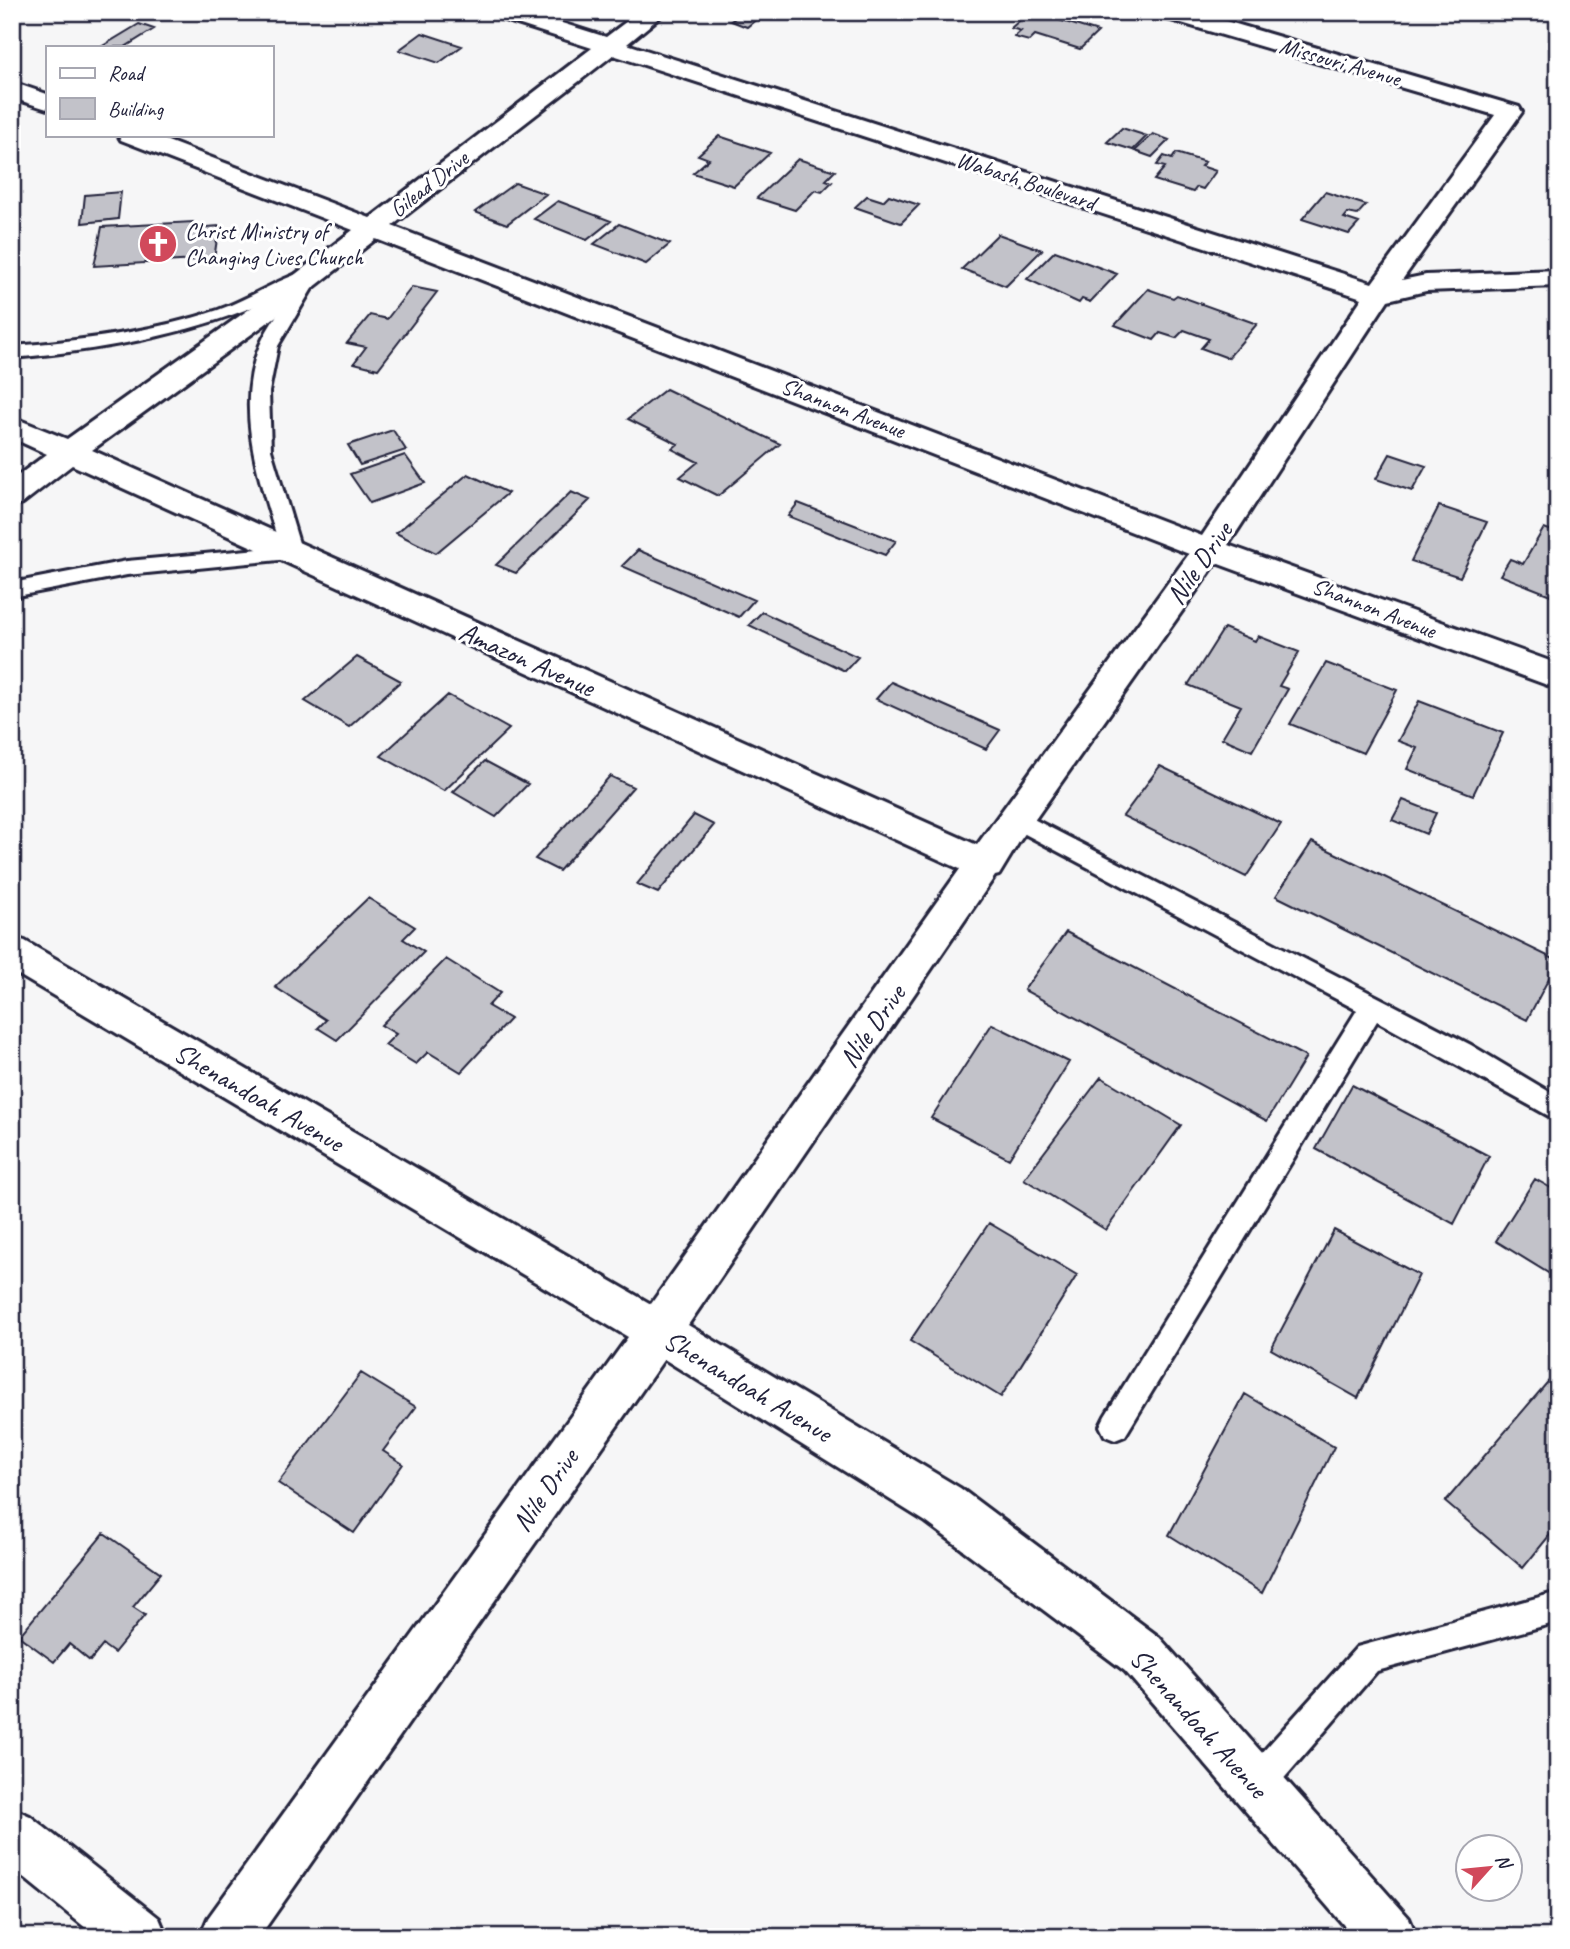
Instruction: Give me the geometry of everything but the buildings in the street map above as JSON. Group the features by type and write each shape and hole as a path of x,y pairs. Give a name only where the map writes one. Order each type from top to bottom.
{"street":[{"name":"Wabash Boulevard","path":"503,12 1378,294"},
{"name":"Gilead Drive","path":"69,453 135,402 312,275 654,12"},
{"name":"Missouri Avenue","path":"1170,12 1510,112"},
{"path":"12,89 46,103"},
{"name":"Nile Drive","path":"228,1937 658,1331 1016,819 1209,550 1378,294 1510,112"},
{"name":"Shannon Avenue","path":"133,136 371,229 436,250 1209,550 1272,570 1558,677"},
{"path":"1378,294 1426,283 1558,278"},
{"name":"Amazon Avenue","path":"12,426 986,865"},
{"path":"16,493 69,453"},
{"name":"Shenandoah Avenue","path":"12,952 658,1331 943,1505 1142,1654 1390,1937"},
{"path":"12,1834 140,1937"}],"lane":[{"path":"12,352 58,350 155,332 225,313 312,275"},
{"path":"12,590 127,568 292,553 261,450 261,392 269,346 312,275"},
{"path":"1016,819 1462,1053 1558,1110"},
{"path":"1115,1426 1373,1006"},
{"path":"1255,1786 1367,1658 1558,1607"}],"place":[{"name":"Christ Ministry of Changing Lives Church","path":"158,244"}]}
